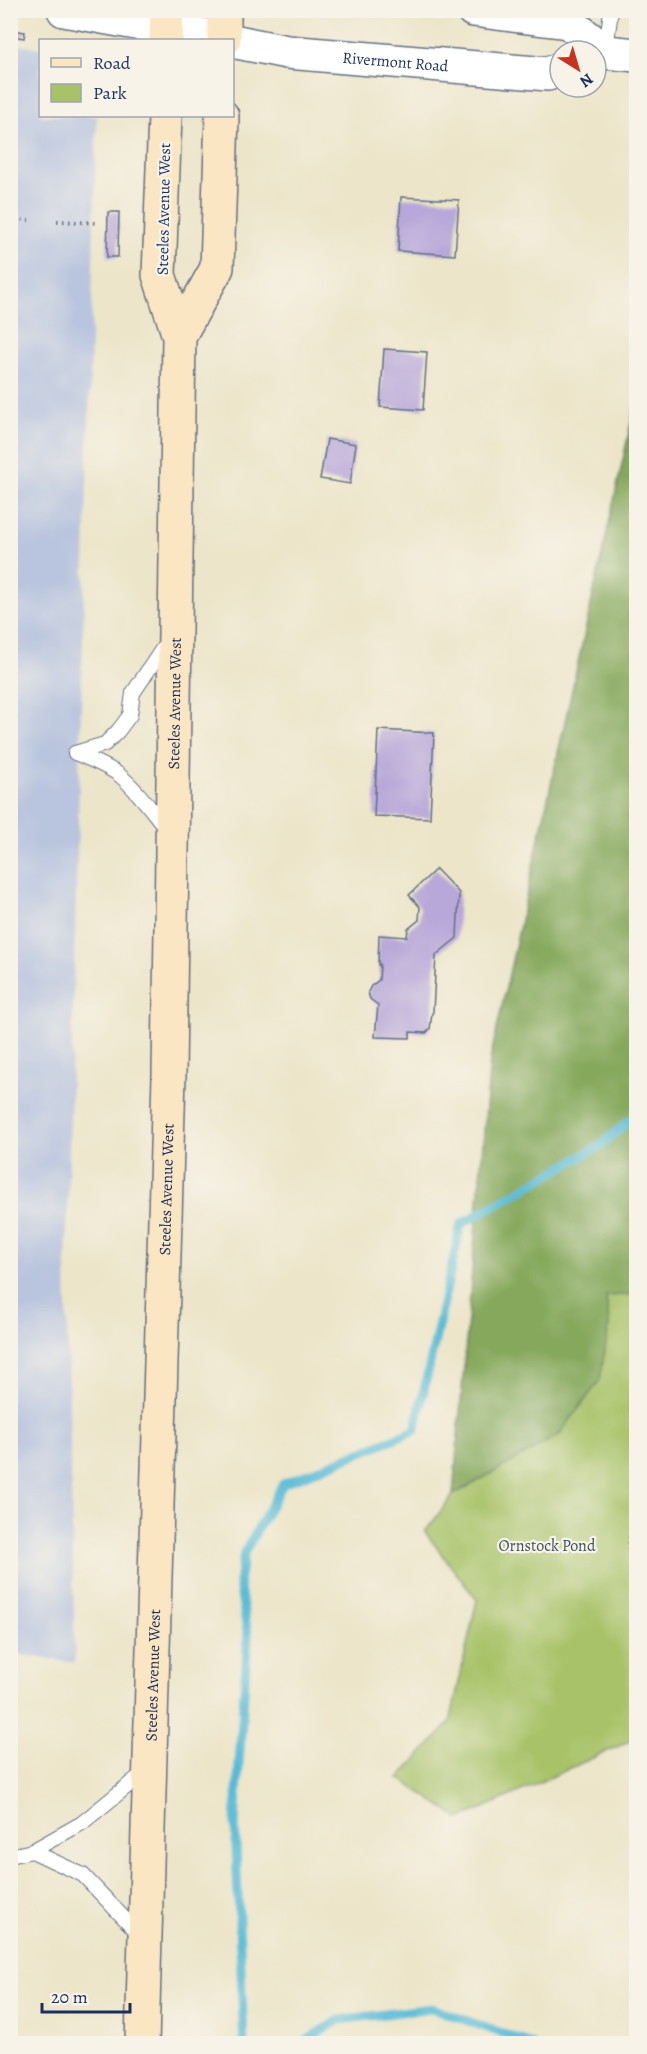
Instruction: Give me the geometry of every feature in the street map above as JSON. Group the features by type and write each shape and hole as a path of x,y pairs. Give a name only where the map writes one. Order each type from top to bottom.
{"main road":[{"name":"Steeles Avenue West","path":"142,2043 151,1767 173,837 179,336 159,275 165,117"},
{"name":"Steeles Avenue West","path":"179,336 217,268 222,117"}],"street":[{"name":"Rivermont Road","path":"64,10 227,34 287,51 548,74"},
{"path":"473,10 568,22 613,55"}],"lane":[{"path":"611,10 613,55"},
{"path":"173,837 140,795 117,773 96,761 75,753 105,744 118,731 130,715 133,693 175,630"},
{"path":"10,1856 32,1851 82,1823 151,1767"},
{"path":"32,1851 83,1875 145,1940"}],"path":[{"path":"10,219 29,220"},
{"path":"57,221 98,223"},
{"path":"636,1501 628,1548 636,1574"}],"shaded area":[{"path":"10,44 39,48 39,117 97,117 66,1267 75,1663 10,1653"}],"green space":[{"path":"636,401 636,1294 606,1296 609,1325 600,1380 559,1435 453,1495 490,1060"},
{"name":"Ornstock Pond","path":"636,1294 636,1738 460,1819 399,1778 450,1723 477,1600 425,1532 453,1495 559,1435 609,1325 606,1296"}],"building":[{"path":"10,30 25,32 24,38 10,36"},
{"path":"401,197 459,200 455,255 398,251"},
{"path":"108,212 119,212 118,257 107,257"},
{"path":"384,349 427,352 423,410 380,407"},
{"path":"327,439 356,444 350,484 320,479"},
{"path":"378,730 434,733 430,818 374,816"},
{"path":"436,869 459,893 457,938 436,955 430,1029 426,1033 410,1032 410,1038 375,1037 378,1005 370,999 368,992 371,986 379,980 379,935 407,937 408,929 419,920 420,907 409,895"}],"waterway":[{"path":"244,2044 235,1822 248,1635 239,1582 244,1553 283,1484 415,1430 461,1224 600,1146 636,1115"},
{"path":"301,2044 339,2020 432,2008 532,2044"}]}
